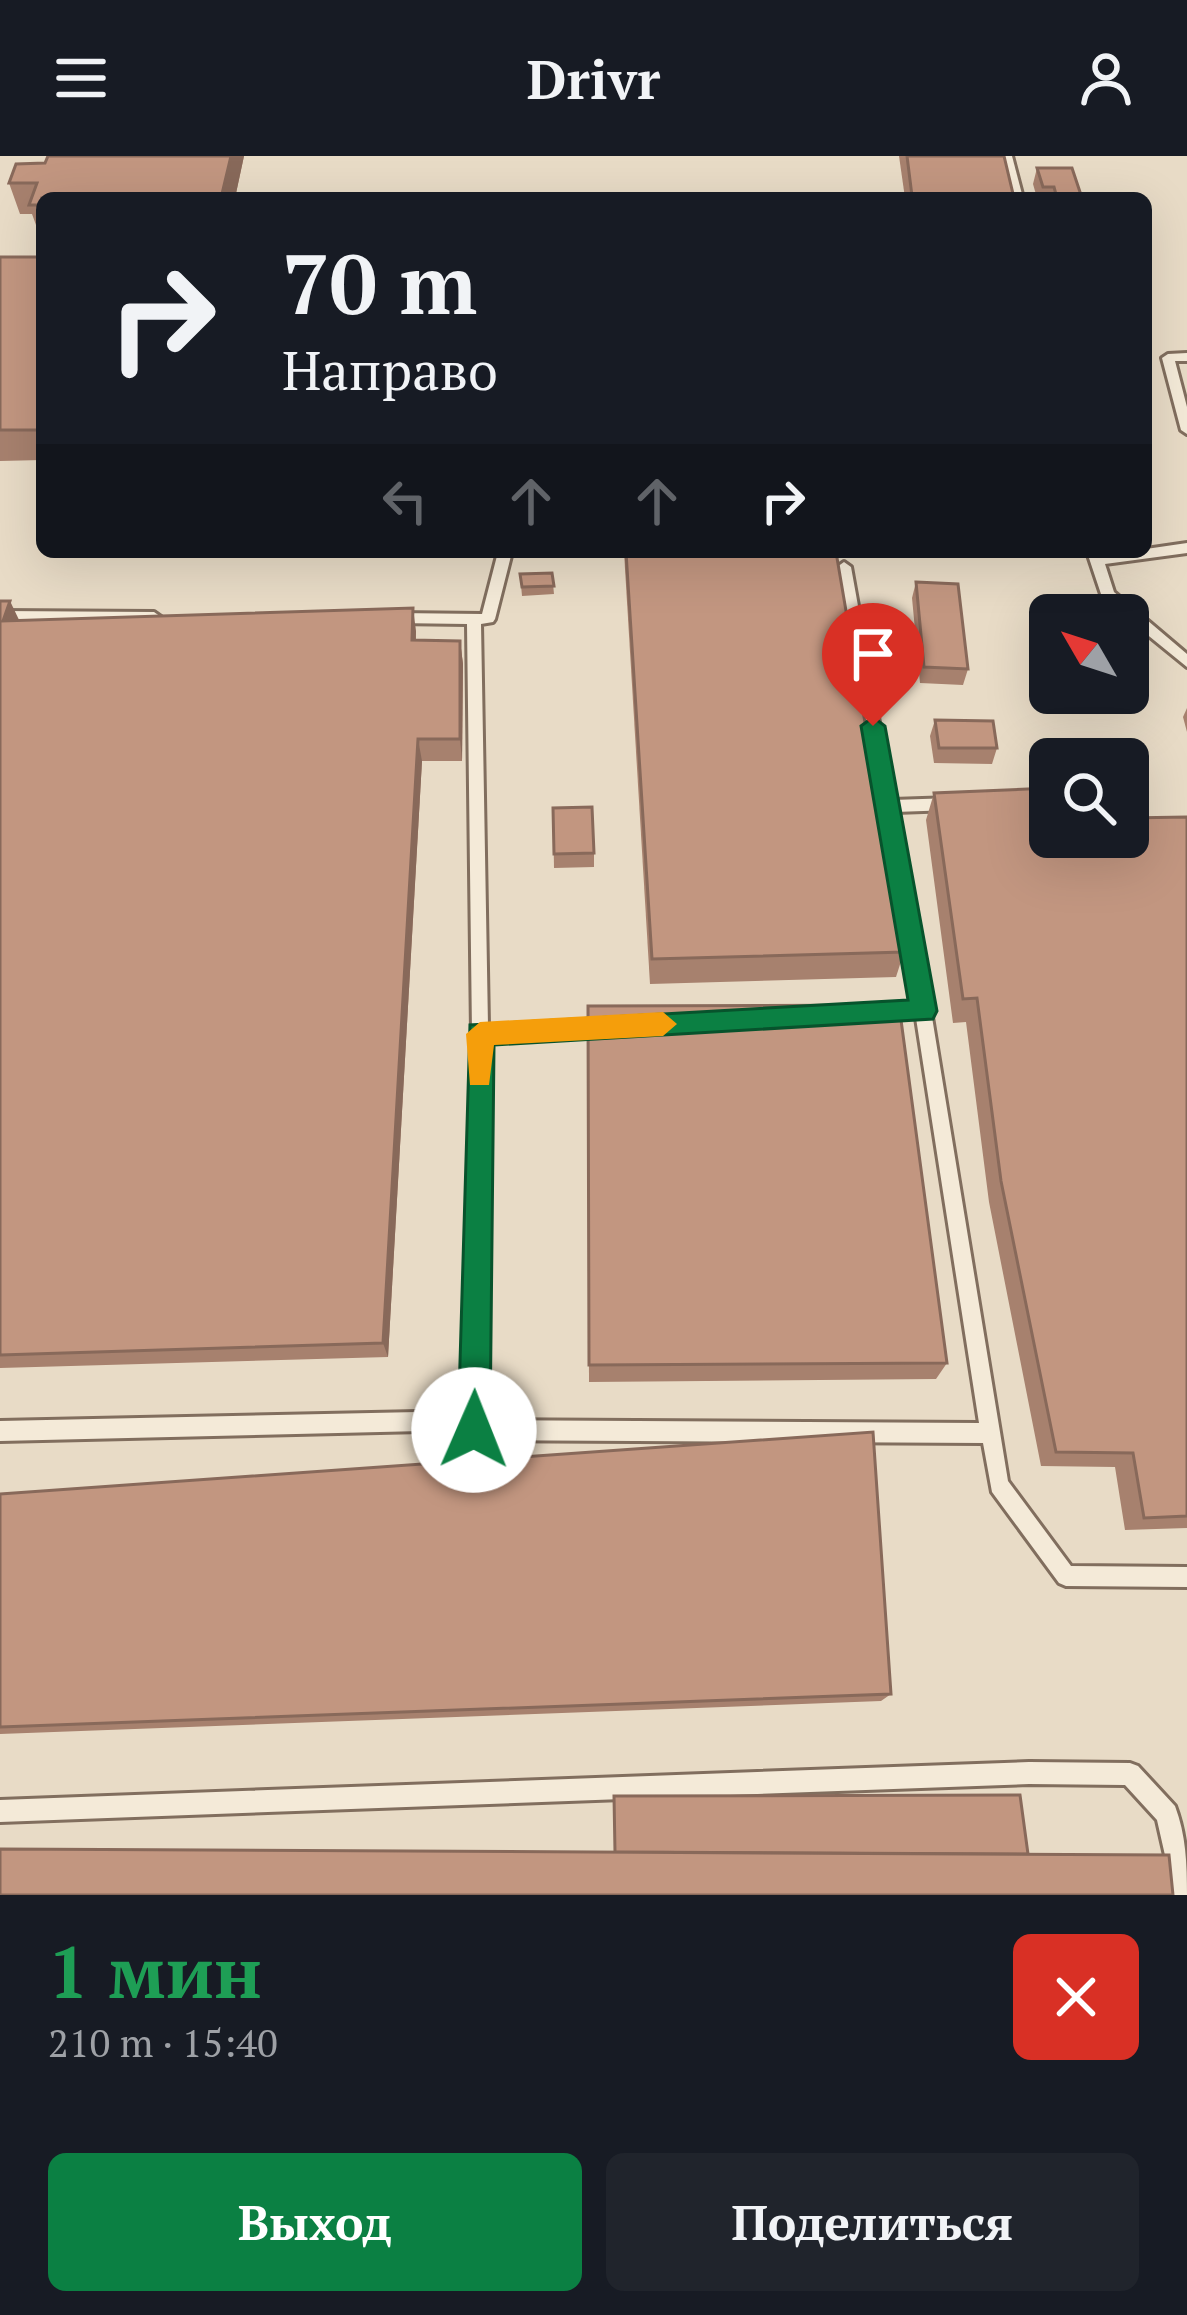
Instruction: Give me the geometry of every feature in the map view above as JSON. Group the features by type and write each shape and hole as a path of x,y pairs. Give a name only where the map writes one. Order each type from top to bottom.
{"lane":[{"path":"1007,156 1016,192"},
{"path":"1187,357 1168,358 1187,430"},
{"path":"1152,551 1187,548"},
{"path":"380,618 488,619 504,558"},
{"path":"1096,558 1108,594 1187,662"},
{"path":"844,567 923,1011 999,1485 1066,1576 1187,1577"},
{"path":"0,616 166,617"},
{"path":"474,619 480,1034 474,1430 991,1433"},
{"path":"887,806 976,804"},
{"path":"853,1015 923,1011"},
{"path":"480,1034 620,1026"},
{"path":"0,1431 474,1420"},
{"path":"0,1811 1130,1774 1167,1814 1184,1895"}],"building":[{"path":"48,156 231,156 222,192 36,192 36,205 29,205 37,183 9,183 16,164 45,163"},
{"path":"907,156 1004,156 1013,192 912,192"},
{"path":"1037,168 1072,168 1080,192 1055,192 1054,187 1043,187"},
{"path":"0,257 36,257 36,430 0,430"},
{"path":"626,558 837,558 904,952 652,959"},
{"path":"552,573 554,586 522,587 520,574"},
{"path":"916,582 958,584 968,669 924,667"},
{"path":"0,601 10,601 3,621 413,608 412,640 460,641 460,739 418,739 383,1343 0,1355"},
{"path":"935,720 993,721 997,748 939,748"},
{"path":"1029,789 1029,858 1149,858 1149,818 1187,817 1187,1516 1144,1518 1133,1453 1056,1452 1001,1181 977,998 963,999 934,793"},
{"path":"592,807 594,853 554,854 553,808"},
{"path":"899,1005 947,1363 589,1365 588,1006"},
{"path":"873,1432 891,1694 0,1727 0,1494"},
{"path":"1020,1795 1028,1854 615,1852 614,1796"},
{"path":"0,1849 1169,1855 1173,1895 0,1895"}],"slow traffic":[{"path":"479,1076 480,1034 663,1024"}],"route":[{"path":"474,1430 480,1034 923,1011 873,726"}]}
